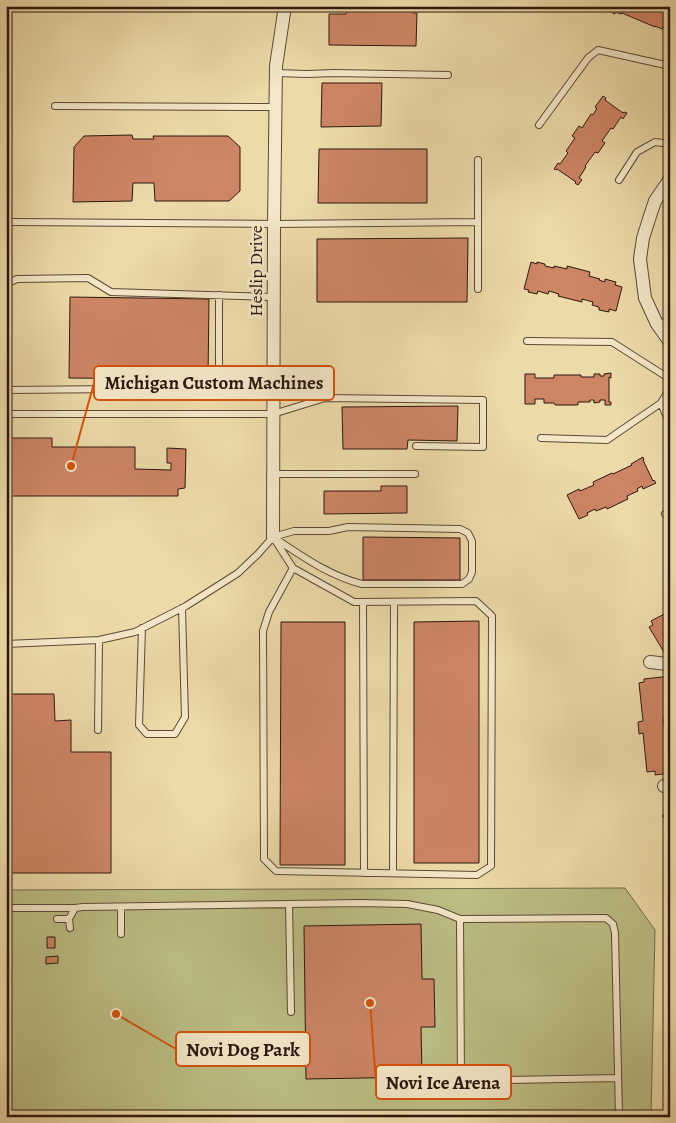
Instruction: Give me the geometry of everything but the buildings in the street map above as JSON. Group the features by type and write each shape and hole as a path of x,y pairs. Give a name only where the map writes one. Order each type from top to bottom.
{"street":[{"name":"Heslip Drive","path":"273,537 275,107 277,58 285,6"},
{"path":"670,179 655,201 642,238 640,258 645,298 657,324 670,342"},
{"path":"650,662 670,663"}],"lane":[{"path":"539,125 588,58 598,50 670,66"},
{"path":"276,73 448,75"},
{"path":"55,106 275,107"},
{"path":"620,180 637,152 655,142 670,144"},
{"path":"478,160 478,289"},
{"path":"12,222 274,224 478,222"},
{"path":"6,284 17,278 88,278 111,292 274,297"},
{"path":"219,295 219,388"},
{"path":"657,324 670,321"},
{"path":"527,342 612,342 670,380"},
{"path":"6,390 238,388 273,382"},
{"path":"541,438 607,440 661,402 670,388"},
{"path":"6,414 273,414 326,398 484,400 483,447 416,446"},
{"path":"661,402 670,425"},
{"path":"273,474 415,474"},
{"path":"6,644 99,640 135,632 182,608 238,573 273,537 294,531 329,530 348,527 460,529 468,533 472,541 472,572 469,579 462,584 362,584 348,580 307,560 273,537"},
{"path":"273,537 293,568 354,602 476,601 492,616 491,866 477,875 276,871 264,859 264,631 269,612 293,568"},
{"path":"363,602 364,873"},
{"path":"393,873 394,602"},
{"path":"142,628 139,725 147,734 174,734 184,717 182,608"},
{"path":"98,730 99,640"},
{"path":"6,908 361,903 407,904 438,910 460,919 606,918 613,924 615,933 619,1117"},
{"path":"289,904 290,1012"},
{"path":"121,907 121,934"},
{"path":"70,928 69,919 75,908"},
{"path":"57,919 69,919"},
{"path":"460,919 461,1082 618,1078"}],"green space":[{"path":"625,888 655,930 651,1117 6,1117 6,890"}],"place":[{"name":"Michigan Custom Machines","path":"71,466"},
{"name":"Novi Ice Arena","path":"370,1003"},
{"name":"Novi Dog Park","path":"116,1014"}]}
